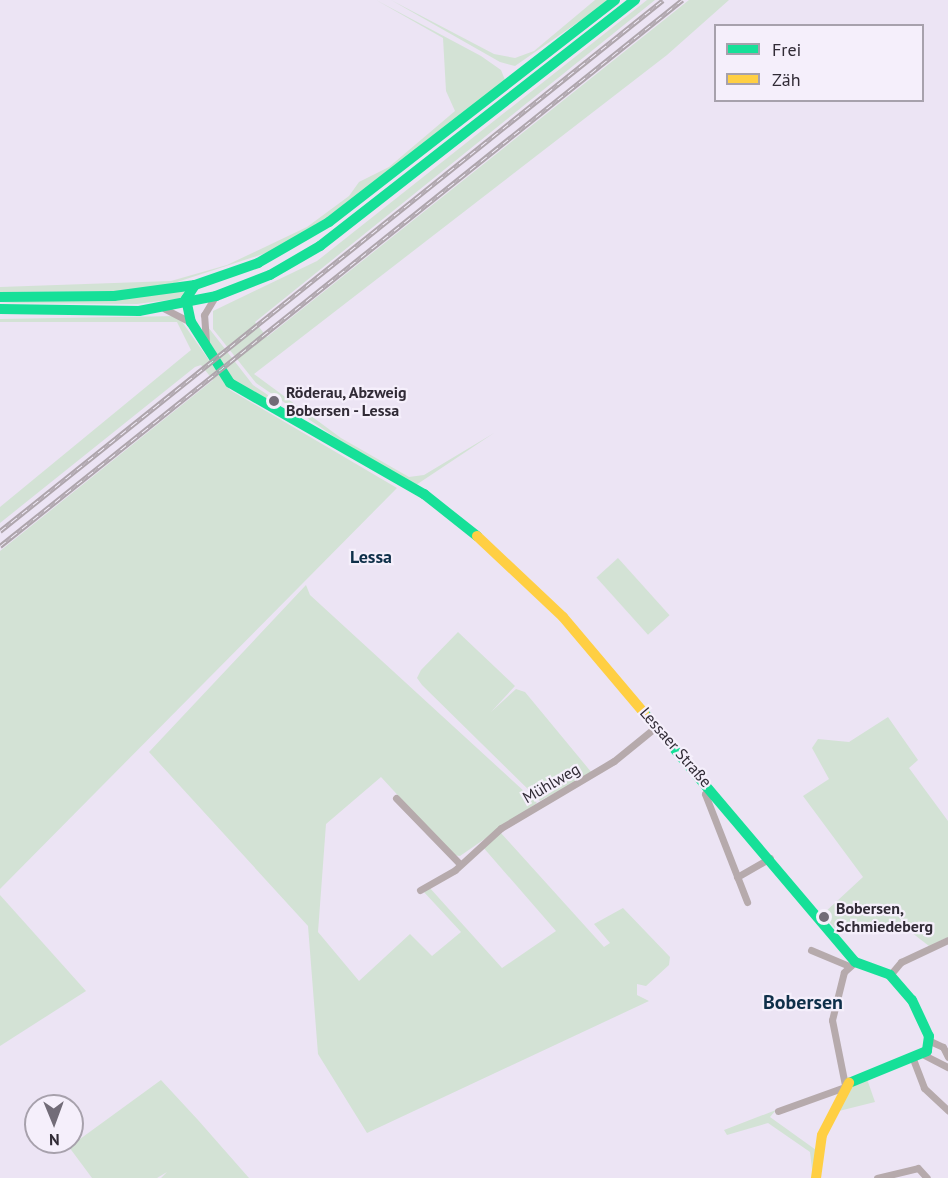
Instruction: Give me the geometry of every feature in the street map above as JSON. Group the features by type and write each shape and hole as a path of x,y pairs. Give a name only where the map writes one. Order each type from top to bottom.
{"main road":[{"path":"0,297 114,296 195,285 258,263 329,222 615,0"},
{"path":"0,309 162,308 216,296 270,275 320,246 635,0"},
{"path":"190,322 187,303 195,285"},
{"name":"Lessaer Straße","path":"190,322 208,353 238,389 289,412 382,472 437,503 489,545 563,617 770,858 852,964"},
{"path":"816,1178 822,1135 843,1086 913,1059 927,1049 912,1000 890,975 852,964"}],"street":[{"path":"208,353 204,315 216,296"},
{"path":"162,308 190,322"},
{"name":"Mühlweg","path":"420,890 460,864 501,828 614,761 657,726"},
{"path":"710,787 705,794 747,902"},
{"path":"396,798 460,864"},
{"path":"737,877 770,858"},
{"path":"890,975 901,962 948,940"},
{"path":"778,1111 843,1086 832,1020 852,964 811,951"},
{"path":"927,1049 943,1047 947,1063"},
{"path":"927,1049 947,1063"},
{"path":"913,1059 924,1088 948,1110"},
{"path":"877,1178 918,1168 927,1178"}],"green space":[{"path":"376,0 481,56 501,70 505,80 338,211 269,252 171,284 125,291 0,292 0,287 171,281 227,265 307,227 349,196 359,182 389,167 455,111 446,91 443,38"},
{"path":"391,0 494,54 515,58 534,51 595,0 610,0 515,66 500,62"},
{"path":"647,0 655,0 255,322 267,337 689,0 729,0 667,55 254,374 341,438 409,477 424,475 494,433 416,485 339,440 256,383 213,329 213,311 317,261"},
{"path":"186,290 183,298 137,304 0,303"},
{"path":"178,316 230,390 397,488 0,889 0,551 213,380 201,365 195,367 0,523 0,507 191,350 177,322 0,322 0,319"},
{"path":"208,327 253,385 271,397 269,400 232,380 207,338"},
{"path":"618,558 670,615 648,635 596,577"},
{"path":"306,585 310,595 537,803 460,856 453,855 381,777 326,824 318,932 359,981 410,934 432,956 461,932 423,891 429,887 502,968 556,931 482,846 500,832 604,947 610,943 594,924 623,908 670,957 669,965 646,986 637,984 637,995 649,1001 367,1133 318,1054 308,926 149,752"},
{"path":"458,632 515,686 491,712 516,689 525,692 592,773 540,801 422,685 417,678 421,670"},
{"path":"888,717 918,760 909,768 948,821 948,937 929,946 898,922 839,933 823,914 863,877 803,796 829,779 812,748 818,739 849,742"},
{"path":"0,895 86,991 0,1046"},
{"path":"867,1079 875,1102 835,1112 849,1088"},
{"path":"161,1080 249,1178 161,1178 167,1172 157,1178 92,1178 74,1154 84,1154 84,1136"},
{"path":"776,1110 770,1117 816,1150 813,1178 810,1152 768,1123 727,1135 724,1130"}],"railway":[{"path":"0,531 663,0"},
{"path":"0,546 682,0"}],"traffic: fast":[{"path":"195,285 258,263 329,222 615,0"},
{"path":"216,296 270,275 320,246 635,0"},
{"path":"195,285 186,299 191,322 230,383 424,494 477,536"},
{"path":"0,297 114,296 195,285"},
{"path":"0,309 139,311 216,296"},
{"path":"644,713 855,962 890,975 912,1000 929,1036 927,1051 849,1083"}],"traffic: slow":[{"path":"477,536 563,617 644,713"},
{"path":"816,1178 822,1135 849,1083"}],"place":[{"name":"Röderau, Abzweig Bobersen - Lessa","path":"274,401"},
{"name":"Bobersen, Schmiedeberg","path":"824,917"}],"district":[{"name":"Lessa","path":"371,557"},
{"name":"Bobersen","path":"803,1002"}]}
